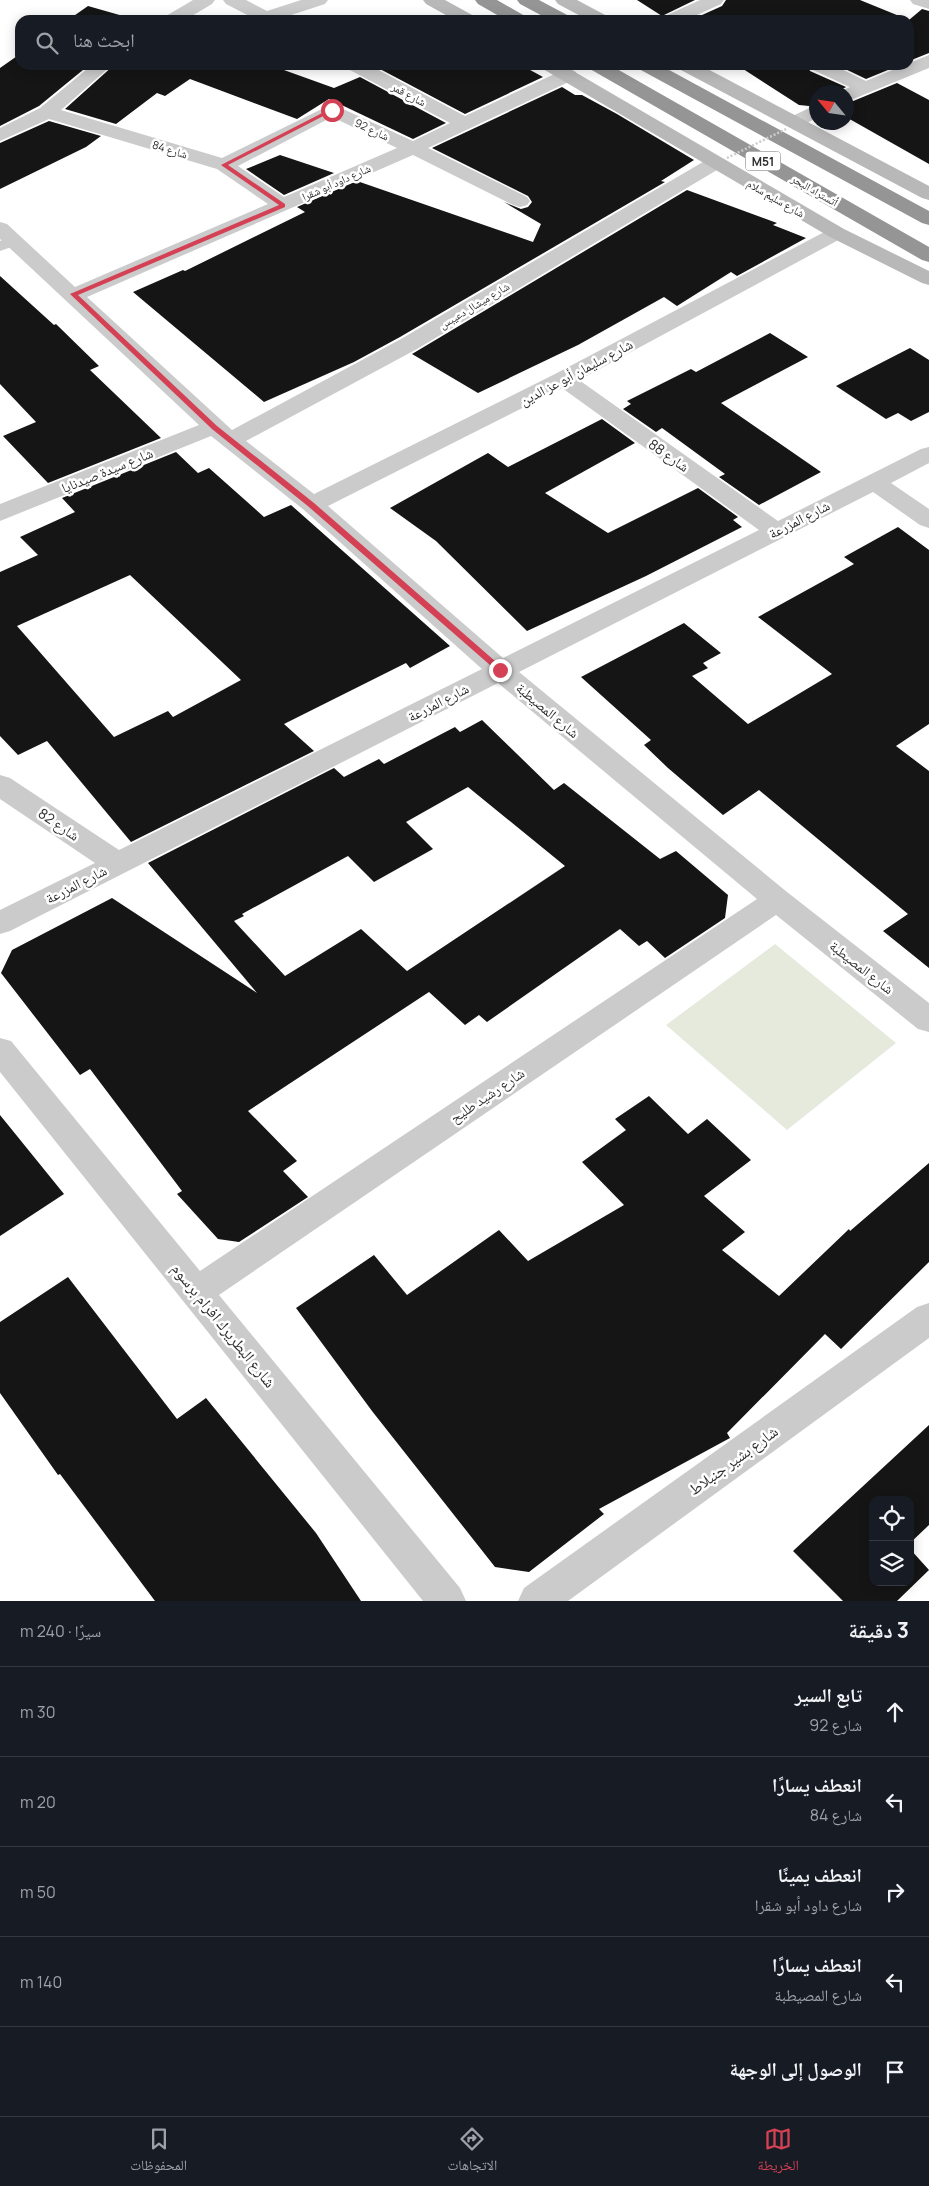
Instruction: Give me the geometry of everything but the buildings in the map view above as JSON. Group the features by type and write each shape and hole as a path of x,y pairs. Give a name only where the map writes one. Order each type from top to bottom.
{"highway":[{"path":"484,0 510,15"},
{"path":"526,0 554,15"},
{"name":"أتستراد البحر","path":"606,70 929,256"},
{"name":"M51","path":"655,70 929,219"}],"main road":[{"path":"432,0 459,15"},
{"path":"564,0 592,15"},
{"name":"شارع سليم سلام","path":"559,70 721,160 837,233 929,279"},
{"path":"695,70 790,125 929,194"}],"street":[{"path":"180,15 206,0"},
{"path":"232,0 260,15"},
{"path":"279,15 319,0"},
{"path":"682,15 714,0"},
{"path":"919,0 929,4"},
{"path":"914,66 929,60"},
{"path":"0,135 47,112 98,70"},
{"name":"شارع قمر","path":"364,70 464,123"},
{"path":"828,70 864,87"},
{"path":"854,92 905,70"},
{"name":"شارع داود أبو شقرا","path":"74,294 413,148 568,75"},
{"name":"شارع 92","path":"224,165 332,110 520,201"},
{"name":"شارع 84","path":"47,112 224,165 283,205"},
{"path":"790,125 809,115"},
{"name":"شارع ميشال دعيبس","path":"222,433 265,423 409,344 721,160"},
{"name":"شارع سليمان أبو عز الدين","path":"312,505 563,379 837,233"},
{"name":"شارع المصيطبة","path":"5,238 74,294 222,433 312,505 500,670 777,900 929,1020"},
{"name":"شارع 88","path":"563,379 776,531"},
{"name":"شارع سيدة صيدنايا","path":"0,514 222,433"},
{"name":"شارع المزرعة","path":"0,923 929,454"},
{"path":"874,482 929,520"},
{"name":"شارع 82","path":"0,784 118,864"},
{"name":"شارع رشيد طليح","path":"196,1291 777,900"},
{"name":"شارع البطريرك افرام برسوم","path":"0,1050 447,1601"},
{"name":"شارع بشير جنبلاط","path":"537,1601 929,1318"}],"path":[{"path":"721,160 790,125"}],"shaded area":[{"path":"775,944 896,1043 787,1130 666,1025"}],"route":[{"path":"332,110 224,165 283,205 74,294 214,427 312,505 500,670"}]}
